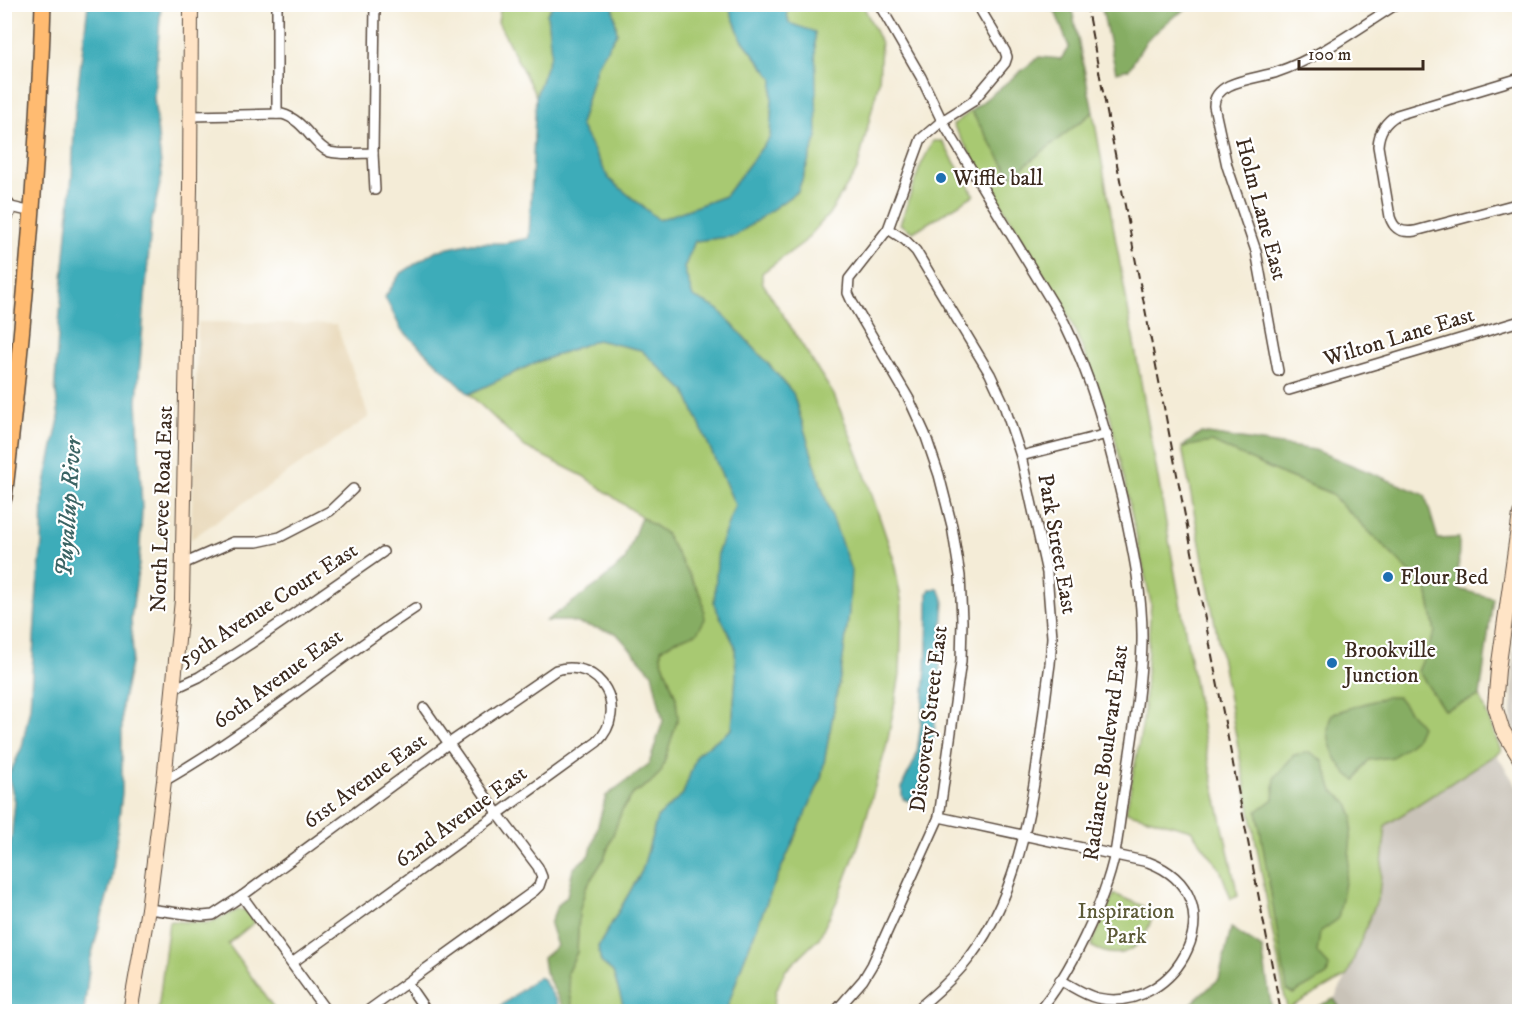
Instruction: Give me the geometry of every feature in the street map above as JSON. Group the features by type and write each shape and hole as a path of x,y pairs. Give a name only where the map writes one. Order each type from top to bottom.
{"main road":[{"path":"4,498 32,212 43,4"}],"street":[{"name":"North Levee Road East","path":"130,1011 147,909 164,781 183,564 191,4"},
{"path":"277,4 277,114"},
{"path":"375,4 373,153 375,190"},
{"name":"Radiance Boulevard East","path":"879,4 921,77 942,121 1064,322 1080,354 1107,434 1136,559 1142,640 1140,682 1114,855 1099,902 1077,950 1060,980 1038,1011"},
{"path":"888,229 921,139 942,121 972,102 1001,70 1007,57 977,4"},
{"name":"Holm Lane East","path":"1278,371 1256,251 1238,200 1220,136 1214,106 1217,94 1224,88 1302,62 1397,4"},
{"path":"1520,78 1397,115 1383,127 1379,134 1378,146 1390,217 1394,226 1399,230 1414,231 1520,203"},
{"path":"191,116 277,114 295,119 330,152 373,153"},
{"path":"4,197 11,207 32,212"},
{"path":"4,219 10,213 11,207"},
{"name":"Discovery Street East","path":"835,1011 863,980 872,964 939,817 961,661 960,576 952,526 939,476 925,434 909,399 852,302 847,286 849,279 888,229"},
{"name":"Park Street East","path":"888,229 905,240 916,251 990,374 1002,402 1021,456 1047,573 1052,638 1025,836 1016,867 994,918 971,956 956,975 914,1011"},
{"name":"Wilton Lane East","path":"1289,390 1520,321"},
{"path":"1021,456 1107,434"},
{"name":"59th Avenue Court East","path":"183,564 233,542 257,542 280,537 330,511 353,489"},
{"path":"1520,514 1495,706 1502,729 1520,759"},
{"name":"59th Avenue Court East","path":"173,689 199,677 250,645 382,552"},
{"name":"60th Avenue East","path":"164,781 188,768 364,641 415,608"},
{"name":"61st Avenue East","path":"147,909 188,916 213,915 448,744 556,670 578,668 600,681"},
{"name":"62nd Avenue East","path":"292,963 604,735 612,713 609,697 600,681"},
{"path":"366,1011 534,891 542,877 538,867 424,708"},
{"path":"939,817 1157,865 1176,878 1184,888 1194,912 1195,926 1188,951 1181,963 1165,979 1134,997 1112,1000 1089,996 1060,980"},
{"path":"242,896 327,1011"},
{"path":"407,983 427,1011"}],"shaded area":[{"path":"198,322 336,324 369,417 191,539"},
{"path":"1519,609 1519,736 1512,724 1513,653"},
{"path":"1496,754 1519,790 1519,1011 1342,1011 1334,999 1347,976 1379,895 1386,825"}],"green space":[{"path":"1101,4 1192,5 1172,18 1146,41 1129,69 1116,72"},
{"path":"501,5 553,5 547,14 551,53 536,96 498,22"},
{"path":"613,5 728,5 741,38 773,79 770,137 725,196 659,220 609,179 580,125 597,64 617,33"},
{"path":"785,5 863,5 881,43 879,81 857,170 829,214 804,242 762,273 762,282 834,395 859,457 893,557 902,604 900,675 887,744 859,843 839,897 819,938 785,971 776,991 773,1011 726,1011 772,889 821,779 842,666 849,612 825,497 793,393 718,309 693,297 684,268 695,241 735,236 798,191 817,136"},
{"path":"1038,5 1071,5 1093,112 1011,176 971,111 1039,57 1061,59 1069,47 1055,11"},
{"path":"971,111 1011,176 1093,112 1207,754 1238,896 1231,899 1220,869 1191,830 1126,812 1143,721 1151,603 1110,415 1067,312 953,125"},
{"path":"933,141 942,141 974,195 913,232 900,224 920,167"},
{"path":"597,340 641,350 685,391 735,505 718,551 714,604 735,646 736,676 732,729 697,754 683,794 657,818 642,871 598,947 601,962 613,972 625,1011 573,1011 567,973 577,952 579,912 586,887 604,859 622,810 633,794 650,783 676,698 661,657 661,649 674,641 697,633 665,533 583,476 525,447 469,394 535,363"},
{"path":"1201,433 1315,450 1425,495 1438,539 1459,538 1458,589 1493,598 1480,696 1444,710 1418,671 1435,632 1427,589 1330,493 1212,442 1182,447"},
{"path":"1212,441 1280,473 1330,493 1427,589 1435,632 1419,671 1444,710 1480,696 1501,751 1386,825 1379,895 1347,976 1287,1009 1182,447"},
{"path":"641,517 665,533 702,597 705,619 697,633 674,641 661,649 661,657 676,698 678,718 661,772 650,783 633,794 622,810 604,859 586,887 579,912 577,952 567,973 573,1011 565,1011 545,972 543,958 557,946 550,924 557,906 567,896 573,869 590,854 606,796 649,764 663,721 652,673 616,633 569,621 546,621 601,582 625,560"},
{"path":"1386,697 1398,697 1421,726 1415,740 1393,757 1369,760 1356,780 1343,769 1332,750 1328,729 1330,720 1334,713"},
{"path":"1310,752 1323,761 1333,791 1347,802 1353,816 1348,867 1338,919 1320,932 1317,953 1329,966 1327,975 1293,994 1287,990 1257,811 1273,799 1275,777 1294,755"},
{"name":"Inspiration Park","path":"1114,894 1143,906 1151,920 1136,946 1120,953 1102,951 1091,946"},
{"path":"238,910 245,910 255,922 228,944 276,1011 158,1011 169,921 209,923"},
{"path":"1231,928 1262,948 1272,1011 1183,1011 1219,979"},
{"path":"1334,999 1342,1011 1316,1011 1318,1006"}],"water":[{"name":"Puyallup River","path":"88,5 161,5 154,97 162,175 151,224 137,401 142,510 139,564 131,618 133,655 122,704 122,793 112,878 90,961 84,1011 5,1011 4,871 11,840 15,801 8,777 22,747 30,707 42,543 43,492 59,419 55,384 58,335 72,176 75,111"},
{"path":"553,5 613,5 617,33 597,65 580,125 609,179 659,220 725,196 770,137 773,79 741,38 728,5 785,5 789,23 815,32 817,137 798,191 735,236 695,241 684,268 693,297 718,309 793,393 825,497 851,570 849,612 842,666 821,779 772,889 726,1011 625,1011 613,972 601,962 598,947 642,871 657,818 683,794 697,754 732,729 736,676 735,646 714,604 718,551 735,505 685,391 641,350 597,340 535,363 469,394 401,329 385,297 400,274 435,251 472,243 505,243 529,238 536,96 551,53 547,14"},
{"path":"930,589 938,589 944,602 937,709 927,767 919,788 908,801 903,799 902,786 917,752 924,692"},
{"path":"538,977 543,979 560,1011 498,1011 501,1006"}],"railway":[{"path":"1086,4 1281,1012"}],"place":[{"name":"Wiffle ball","path":"941,178"},
{"name":"Flour Bed","path":"1388,577"},
{"name":"Brookville Junction","path":"1332,663"}]}
